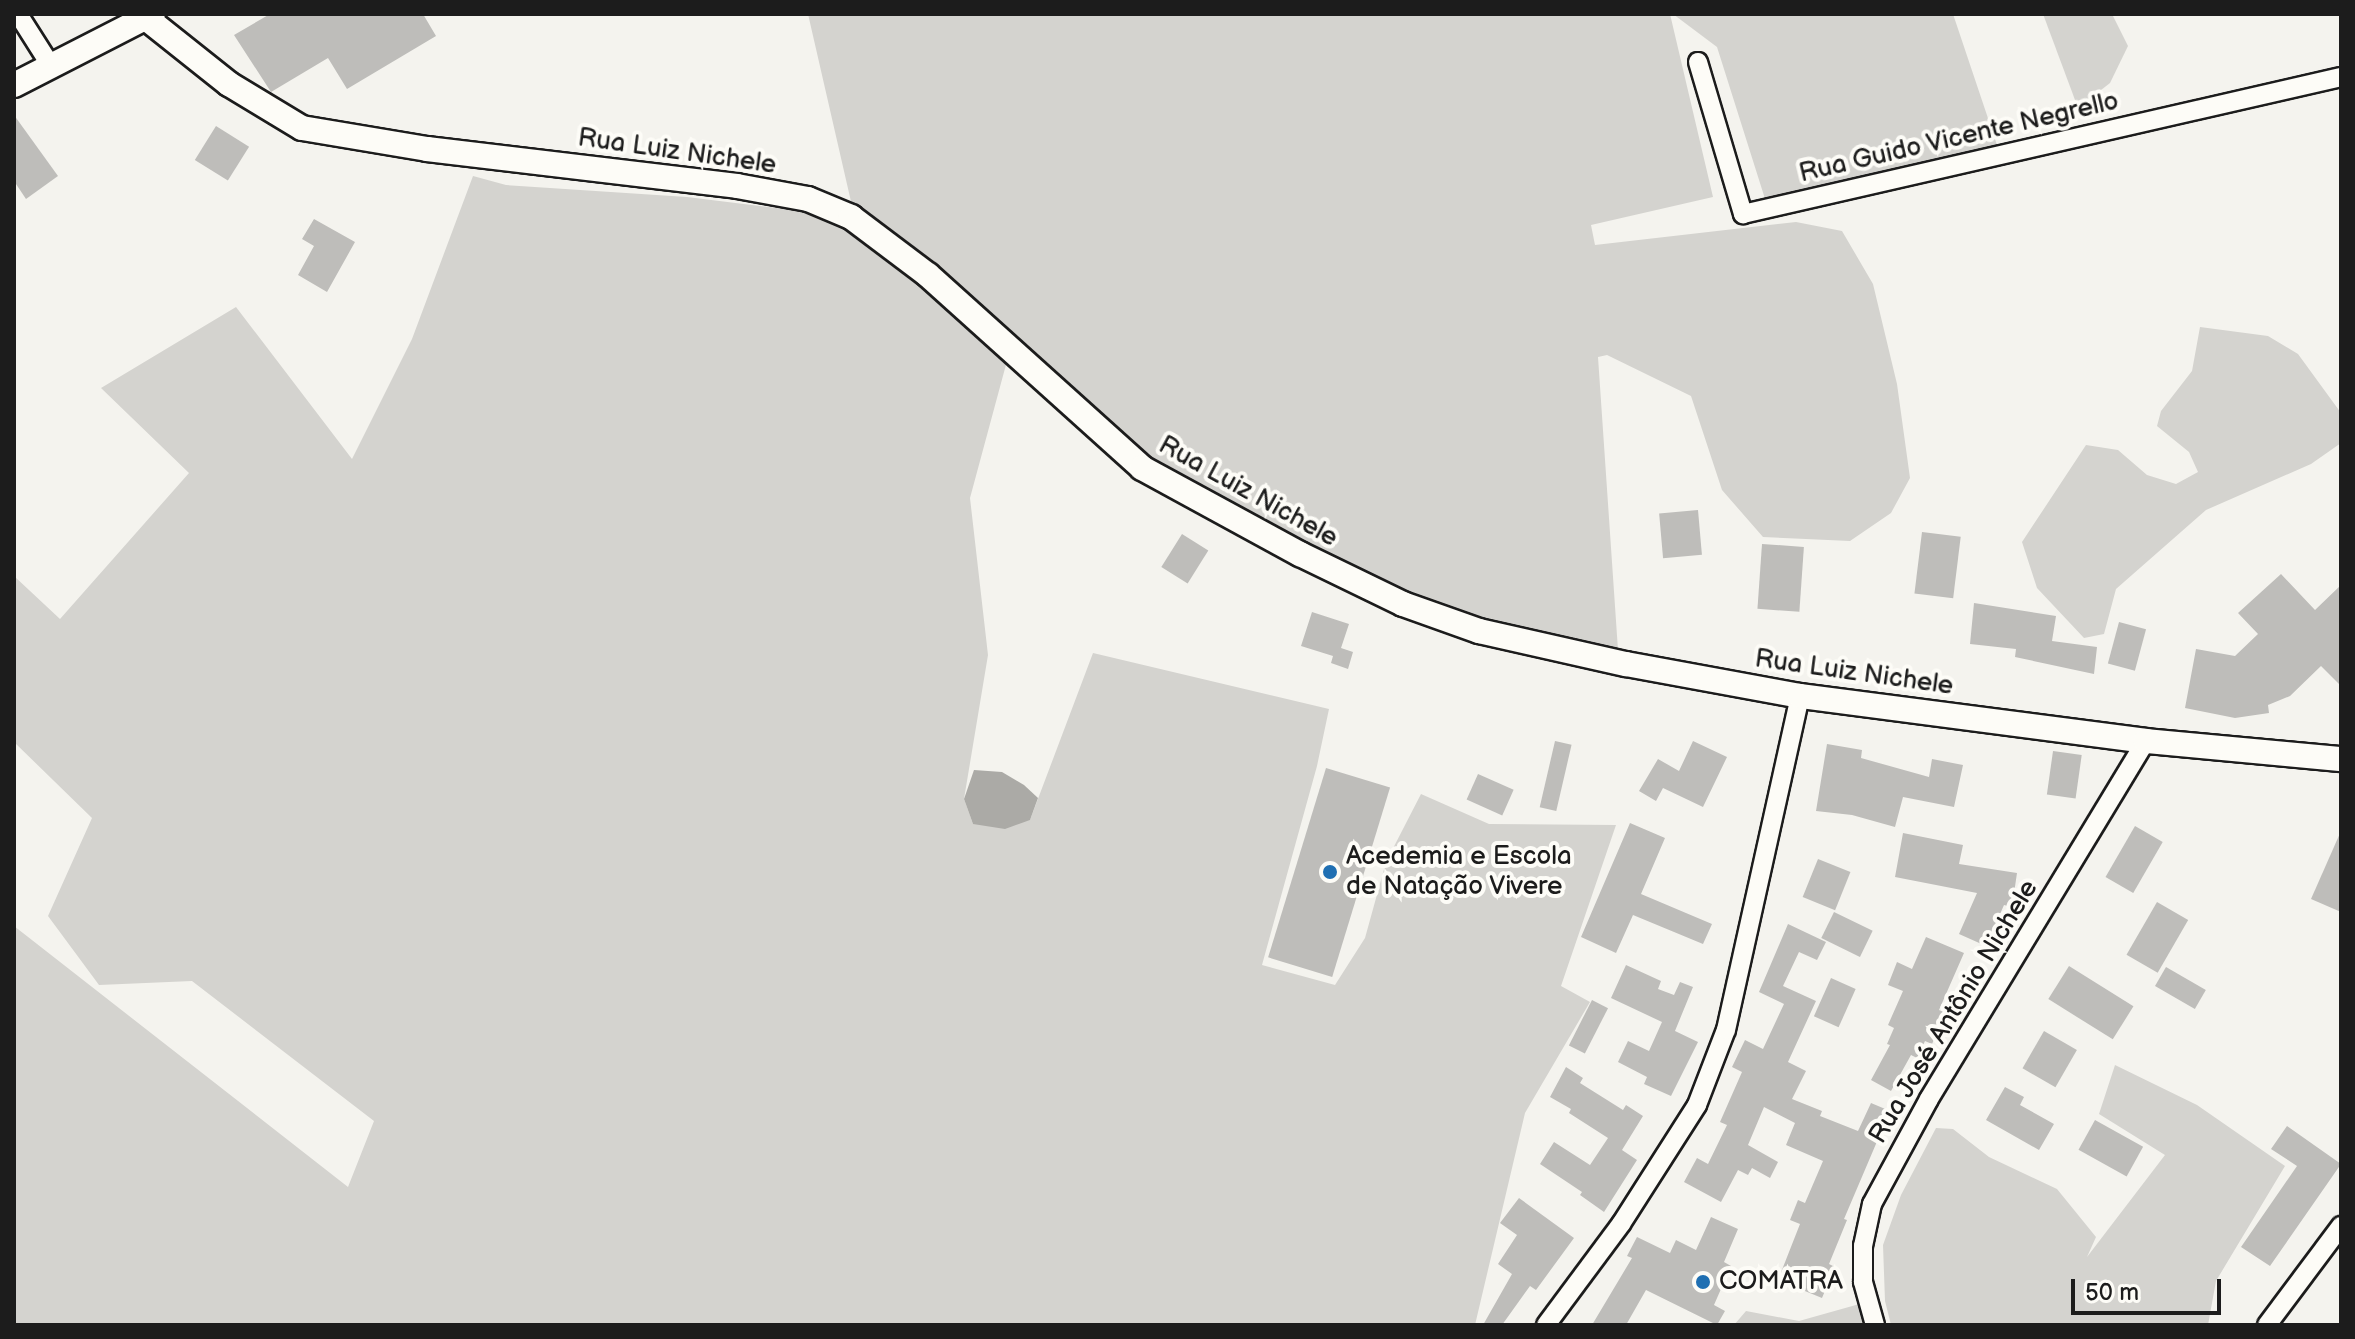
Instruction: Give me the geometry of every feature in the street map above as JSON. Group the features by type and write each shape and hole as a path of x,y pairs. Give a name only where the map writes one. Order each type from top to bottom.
{"street":[{"path":"18,14 51,66"},
{"path":"14,85 149,16"},
{"name":"Rua Luiz Nichele","path":"149,16 229,84 302,128 427,149 737,186 808,199 851,217 928,275 1142,468 1300,554 1403,604 1479,631 1626,664 1800,696 2146,741 2341,759"},
{"name":"Rua Guido Vicente Negrello","path":"1698,62 1743,214 2341,77"},
{"path":"1546,1325 1621,1224 1697,1105 1726,1030 1800,696"},
{"name":"Rua José Antônio Nichele","path":"1875,1325 1863,1282 1863,1246 1872,1204 1929,1099 2146,741"},
{"path":"2267,1325 2341,1226"}],"shaded area":[{"path":"808,14 1670,14 1713,197 1591,225 1595,245 1796,222 1842,231 1873,284 1897,384 1910,478 1891,513 1850,541 1763,537 1722,490 1691,396 1607,355 1598,357 1618,650 1493,624 1402,595 1279,533 1140,453 1014,335 970,498 988,655 964,799 973,824 1030,820 1093,653 1329,709 1317,766 1262,965 1335,985 1365,938 1386,862 1421,794 1489,824 1616,825 1561,986 1590,1002 1525,1113 1475,1325 14,1325 14,926 348,1187 374,1121 192,981 99,985 48,916 92,818 14,742 14,576 60,619 189,473 101,388 236,307 352,459 412,339 473,176 506,185 687,197 785,209 852,206"},
{"path":"1673,14 1953,14 1998,148 1766,202 1717,47"},
{"path":"2043,14 2112,14 2128,46 2110,83 2078,108"},
{"path":"2200,327 2268,336 2298,354 2341,413 2341,443 2311,464 2206,510 2116,589 2104,634 2084,638 2037,588 2022,542 2086,445 2118,450 2147,475 2176,484 2198,472 2189,452 2157,426 2161,411 2192,371"},
{"path":"974,770 1002,772 1024,785 1038,798 1030,820 1005,829 973,824 964,799"},
{"path":"2115,1065 2197,1105 2285,1166 2216,1281 2208,1325 1891,1325 1885,1301 1883,1245 1901,1195 1936,1128 1953,1129 1989,1157 2057,1189 2096,1237 2087,1257 2165,1155 2099,1114"},
{"path":"1863,1303 1872,1325 1734,1325 1746,1311 1799,1321"}],"building":[{"path":"270,14 423,14 436,36 347,89 328,58 271,92 234,35"},
{"path":"14,115 58,176 26,199 14,181"},
{"path":"216,126 249,147 228,181 195,160"},
{"path":"314,219 355,242 327,292 298,275 314,246 302,239"},
{"path":"1698,510 1702,555 1663,558 1659,513"},
{"path":"1922,532 1961,537 1953,598 1914,594"},
{"path":"1182,534 1208,550 1188,584 1161,567"},
{"path":"1762,544 1804,547 1799,612 1757,609"},
{"path":"2281,574 2315,610 2341,585 2341,686 2321,666 2290,696 2268,705 2269,713 2235,718 2185,708 2196,649 2235,656 2258,634 2238,613"},
{"path":"1974,603 2056,616 2052,641 2097,647 2094,674 2015,657 2016,649 1970,644"},
{"path":"1312,612 1349,624 1341,648 1353,652 1348,669 1331,663 1333,656 1301,646"},
{"path":"2119,622 2146,629 2135,671 2108,664"},
{"path":"1555,741 1572,745 1556,811 1540,807"},
{"path":"1693,741 1727,757 1703,807 1663,788 1656,801 1639,791 1658,759 1679,771"},
{"path":"1827,744 1862,750 1861,758 1929,777 1932,759 1963,765 1954,807 1903,797 1895,827 1852,815 1816,811"},
{"path":"2053,751 2082,755 2076,799 2047,795"},
{"name":"Acedemia e Escola de Natação Vivere","path":"1326,768 1390,788 1332,977 1268,957"},
{"path":"1478,774 1514,790 1502,815 1467,800"},
{"path":"1630,823 1665,838 1641,894 1712,924 1703,944 1633,915 1616,953 1581,937"},
{"path":"2135,826 2163,842 2133,893 2106,877"},
{"path":"2341,831 2341,912 2311,899"},
{"path":"1903,833 1963,845 1959,864 2017,873 2012,907 2004,905 1986,946 1959,934 1977,893 1895,877"},
{"path":"1818,859 1850,872 1835,910 1803,897"},
{"path":"2157,902 2188,920 2158,973 2126,955"},
{"path":"1834,912 1873,931 1860,957 1821,938"},
{"path":"1788,924 1826,942 1817,960 1799,952 1783,986 1816,1001 1788,1062 1806,1071 1792,1099 1822,1111 1820,1116 1858,1131 1871,1103 1890,1111 1844,1219 1847,1220 1829,1264 1835,1267 1822,1298 1778,1280 1800,1224 1790,1220 1798,1200 1805,1203 1823,1161 1786,1145 1795,1123 1764,1107 1748,1145 1778,1162 1770,1178 1752,1168 1748,1175 1738,1170 1721,1202 1684,1182 1697,1158 1708,1164 1727,1125 1720,1122 1742,1072 1732,1067 1745,1040 1763,1049 1784,1004 1759,992"},
{"path":"1926,937 1964,953 1939,1010 1946,1013 1932,1044 1925,1041 1917,1058 1911,1055 1891,1091 1871,1080 1890,1045 1887,1044 1894,1028 1888,1025 1903,991 1888,985 1897,962 1912,969"},
{"path":"1626,965 1661,981 1658,989 1674,995 1680,982 1693,987 1675,1031 1698,1042 1671,1096 1644,1084 1647,1077 1618,1062 1628,1041 1649,1051 1662,1022 1611,998"},
{"path":"2069,966 2133,1006 2113,1039 2048,999"},
{"path":"2166,967 2206,990 2195,1009 2155,986"},
{"path":"1831,978 1856,989 1839,1027 1814,1016"},
{"path":"1592,1000 1608,1008 1585,1054 1569,1045"},
{"path":"2044,1031 2077,1050 2055,1087 2022,1068"},
{"path":"1566,1067 1583,1078 1580,1083 1623,1110 1626,1105 1643,1116 1622,1150 1637,1160 1604,1212 1580,1195 1582,1192 1540,1164 1554,1142 1590,1165 1608,1138 1550,1097"},
{"path":"2005,1087 2024,1097 2020,1105 2054,1124 2039,1150 1986,1120"},
{"path":"2095,1120 2143,1147 2127,1176 2079,1150"},
{"path":"2287,1126 2341,1164 2270,1266 2241,1247 2297,1166 2271,1149"},
{"path":"1519,1198 1574,1238 1536,1290 1530,1286 1502,1325 1483,1325 1512,1274 1498,1264 1517,1235 1500,1223"},
{"path":"1711,1217 1738,1229 1724,1262 1731,1266 1714,1305 1725,1311 1717,1325 1646,1290 1626,1325 1592,1325 1632,1258 1627,1256 1637,1237 1670,1253 1676,1240 1696,1250"}],"place":[{"name":"Acedemia e Escola de Natação Vivere","path":"1330,872"},
{"name":"COMATRA","path":"1703,1282"}]}
